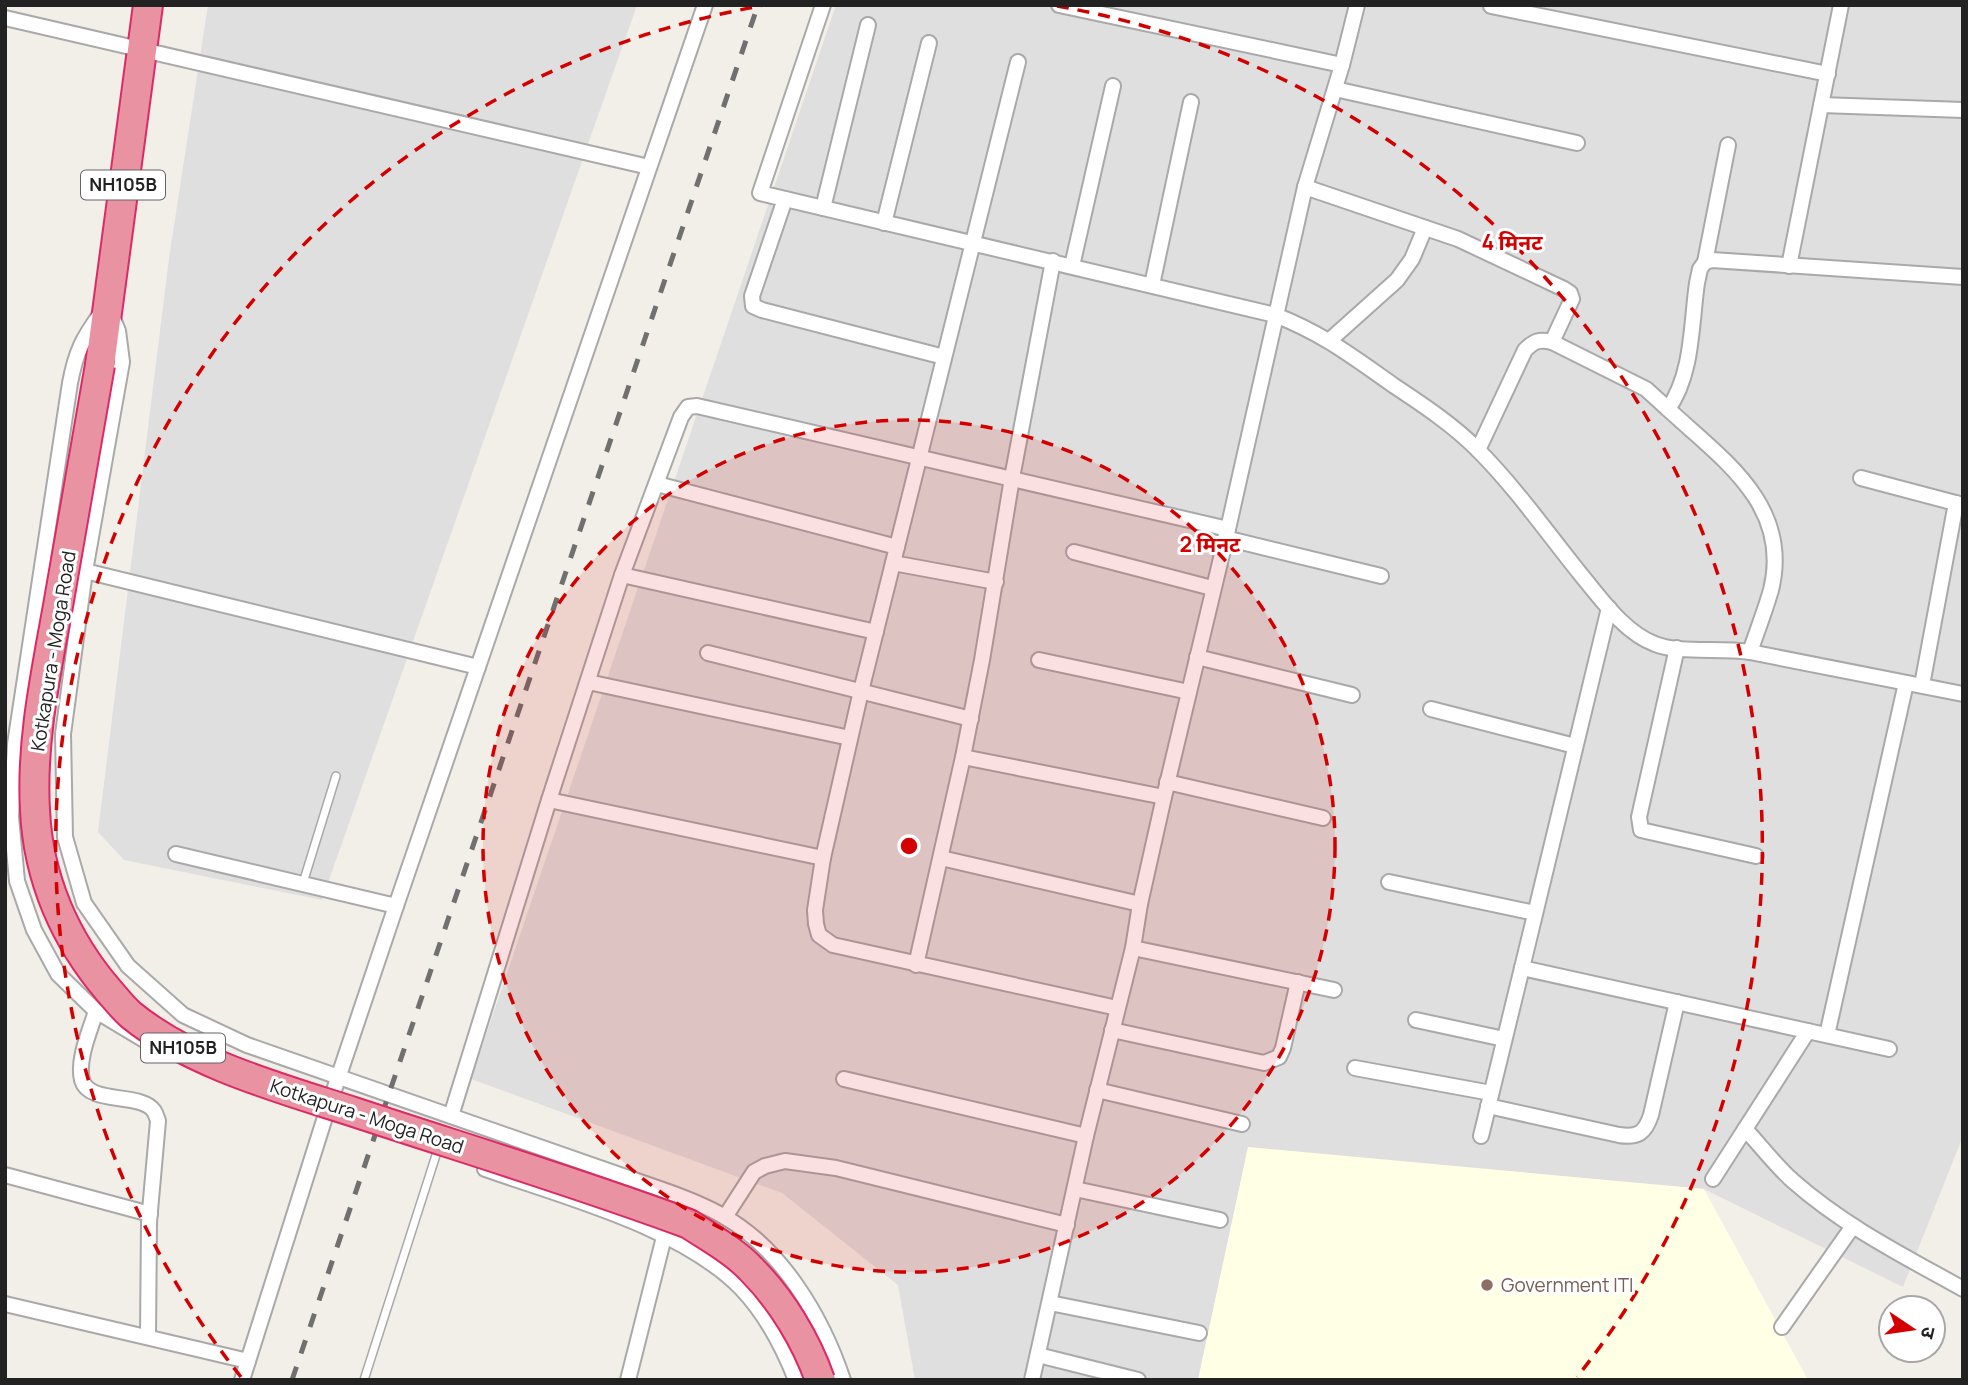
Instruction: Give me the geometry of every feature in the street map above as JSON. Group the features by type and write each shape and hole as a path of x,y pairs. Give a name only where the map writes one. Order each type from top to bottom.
{"highway":[{"name":"Kotkapura - Moga Road","path":"148,5 100,365 45,678 36,765 35,810 41,862 52,899 68,933 92,971 129,1013 165,1039 205,1058 308,1097 689,1224 722,1245 750,1268 765,1285 794,1325 820,1380"}],"street":[{"path":"242,1380 326,1114 396,906 705,5"},
{"path":"823,5 760,193 1275,315 1311,329 1445,421 1478,450 1609,608 1641,637 1656,645 1732,649 1963,694"},
{"path":"1059,5 1342,65"},
{"path":"1032,1380 1305,187 1357,5"},
{"path":"1789,266 1841,5"},
{"path":"1491,6 1828,74"},
{"path":"5,18 649,167"},
{"path":"823,208 867,25"},
{"path":"884,223 929,43"},
{"path":"1018,62 861,691 823,858 815,910 816,924 819,935 833,945 1117,1008"},
{"path":"1072,266 1113,86"},
{"path":"1335,89 1577,144"},
{"path":"1152,285 1191,102"},
{"path":"1821,105 1963,110"},
{"path":"1668,409 1677,396 1685,370 1697,283 1704,262 1728,145"},
{"path":"1305,187 1471,244 1570,293 1572,299 1569,308 1552,342"},
{"path":"785,199 752,296 753,306 944,357"},
{"path":"1330,340 1397,280 1412,259 1425,228"},
{"path":"1704,262 1712,260 1963,277"},
{"path":"916,965 971,719 1012,478 1054,261"},
{"path":"107,305 118,331 122,362 85,572 63,734 65,837 84,903 128,966 183,1015 247,1045 663,1190 725,1217 760,1244 785,1271 807,1302 843,1380"},
{"path":"107,305 84,338 76,355 70,383 15,744 8,816 17,880 34,930 58,974 96,1011 158,1048 236,1083 617,1216 712,1263 741,1288 759,1309 796,1380"},
{"path":"1478,450 1525,350 1541,340 1552,342 1646,390 1737,472 1759,502 1769,522 1775,561 1771,588 1749,652"},
{"path":"451,1116 622,575 681,417 688,408 693,406 1012,478 1381,576"},
{"path":"1861,478 1959,504 1922,685"},
{"path":"657,484 898,547"},
{"path":"1074,552 1212,588"},
{"path":"894,563 996,582"},
{"path":"85,572 478,667"},
{"path":"622,575 876,632"},
{"path":"1481,1136 1609,608"},
{"path":"1677,648 1639,817 1641,830 1756,856"},
{"path":"708,653 971,719"},
{"path":"1197,657 1352,695"},
{"path":"1039,660 1189,692"},
{"path":"588,682 850,738"},
{"path":"1827,1035 1906,683"},
{"path":"1431,709 1575,746"},
{"path":"963,757 1164,797"},
{"path":"1167,782 1324,818"},
{"path":"549,800 823,858"},
{"path":"176,854 396,906"},
{"path":"941,858 1140,904"},
{"path":"1389,882 1535,913"},
{"path":"1133,948 1334,990"},
{"path":"1522,968 1889,1049"},
{"path":"1112,1030 1254,1062 1273,1061 1279,1057 1283,1048 1298,982"},
{"path":"1355,1068 1490,1099 1633,1137 1641,1134 1647,1127 1651,1115 1677,1002"},
{"path":"96,1011 83,1057 83,1082 89,1090 99,1094 143,1103 154,1110 158,1121 150,1214 148,1337"},
{"path":"1416,1020 1504,1039"},
{"path":"1713,1179 1808,1031"},
{"path":"844,1079 1086,1136"},
{"path":"1097,1090 1242,1124"},
{"path":"1745,1129 1792,1180 1853,1226 1963,1289"},
{"path":"725,1217 754,1172 785,1161 836,1167 1067,1225"},
{"path":"5,1175 150,1214"},
{"path":"1075,1189 1220,1220"},
{"path":"1783,1327 1853,1226"},
{"path":"628,1380 664,1237"},
{"path":"1050,1303 1199,1334"},
{"path":"5,1304 248,1361"},
{"path":"1038,1355 1138,1380"}],"lane":[{"path":"303,884 336,776"},
{"path":"364,1380 437,1152"}],"shaded area":[{"path":"208,5 637,5 322,900 124,860 98,832 169,258"},
{"path":"836,5 1963,5 1963,1136 1903,1287 1704,1189 1248,1148 1198,1380 915,1380 898,1285 782,1193 471,1079"},
{"name":"Government ITI","path":"1248,1147 1704,1189 1808,1380 1198,1380"}],"railway":[{"path":"292,1380 758,5"}],"place":[{"name":"Government ITI","path":"1487,1285"}]}
